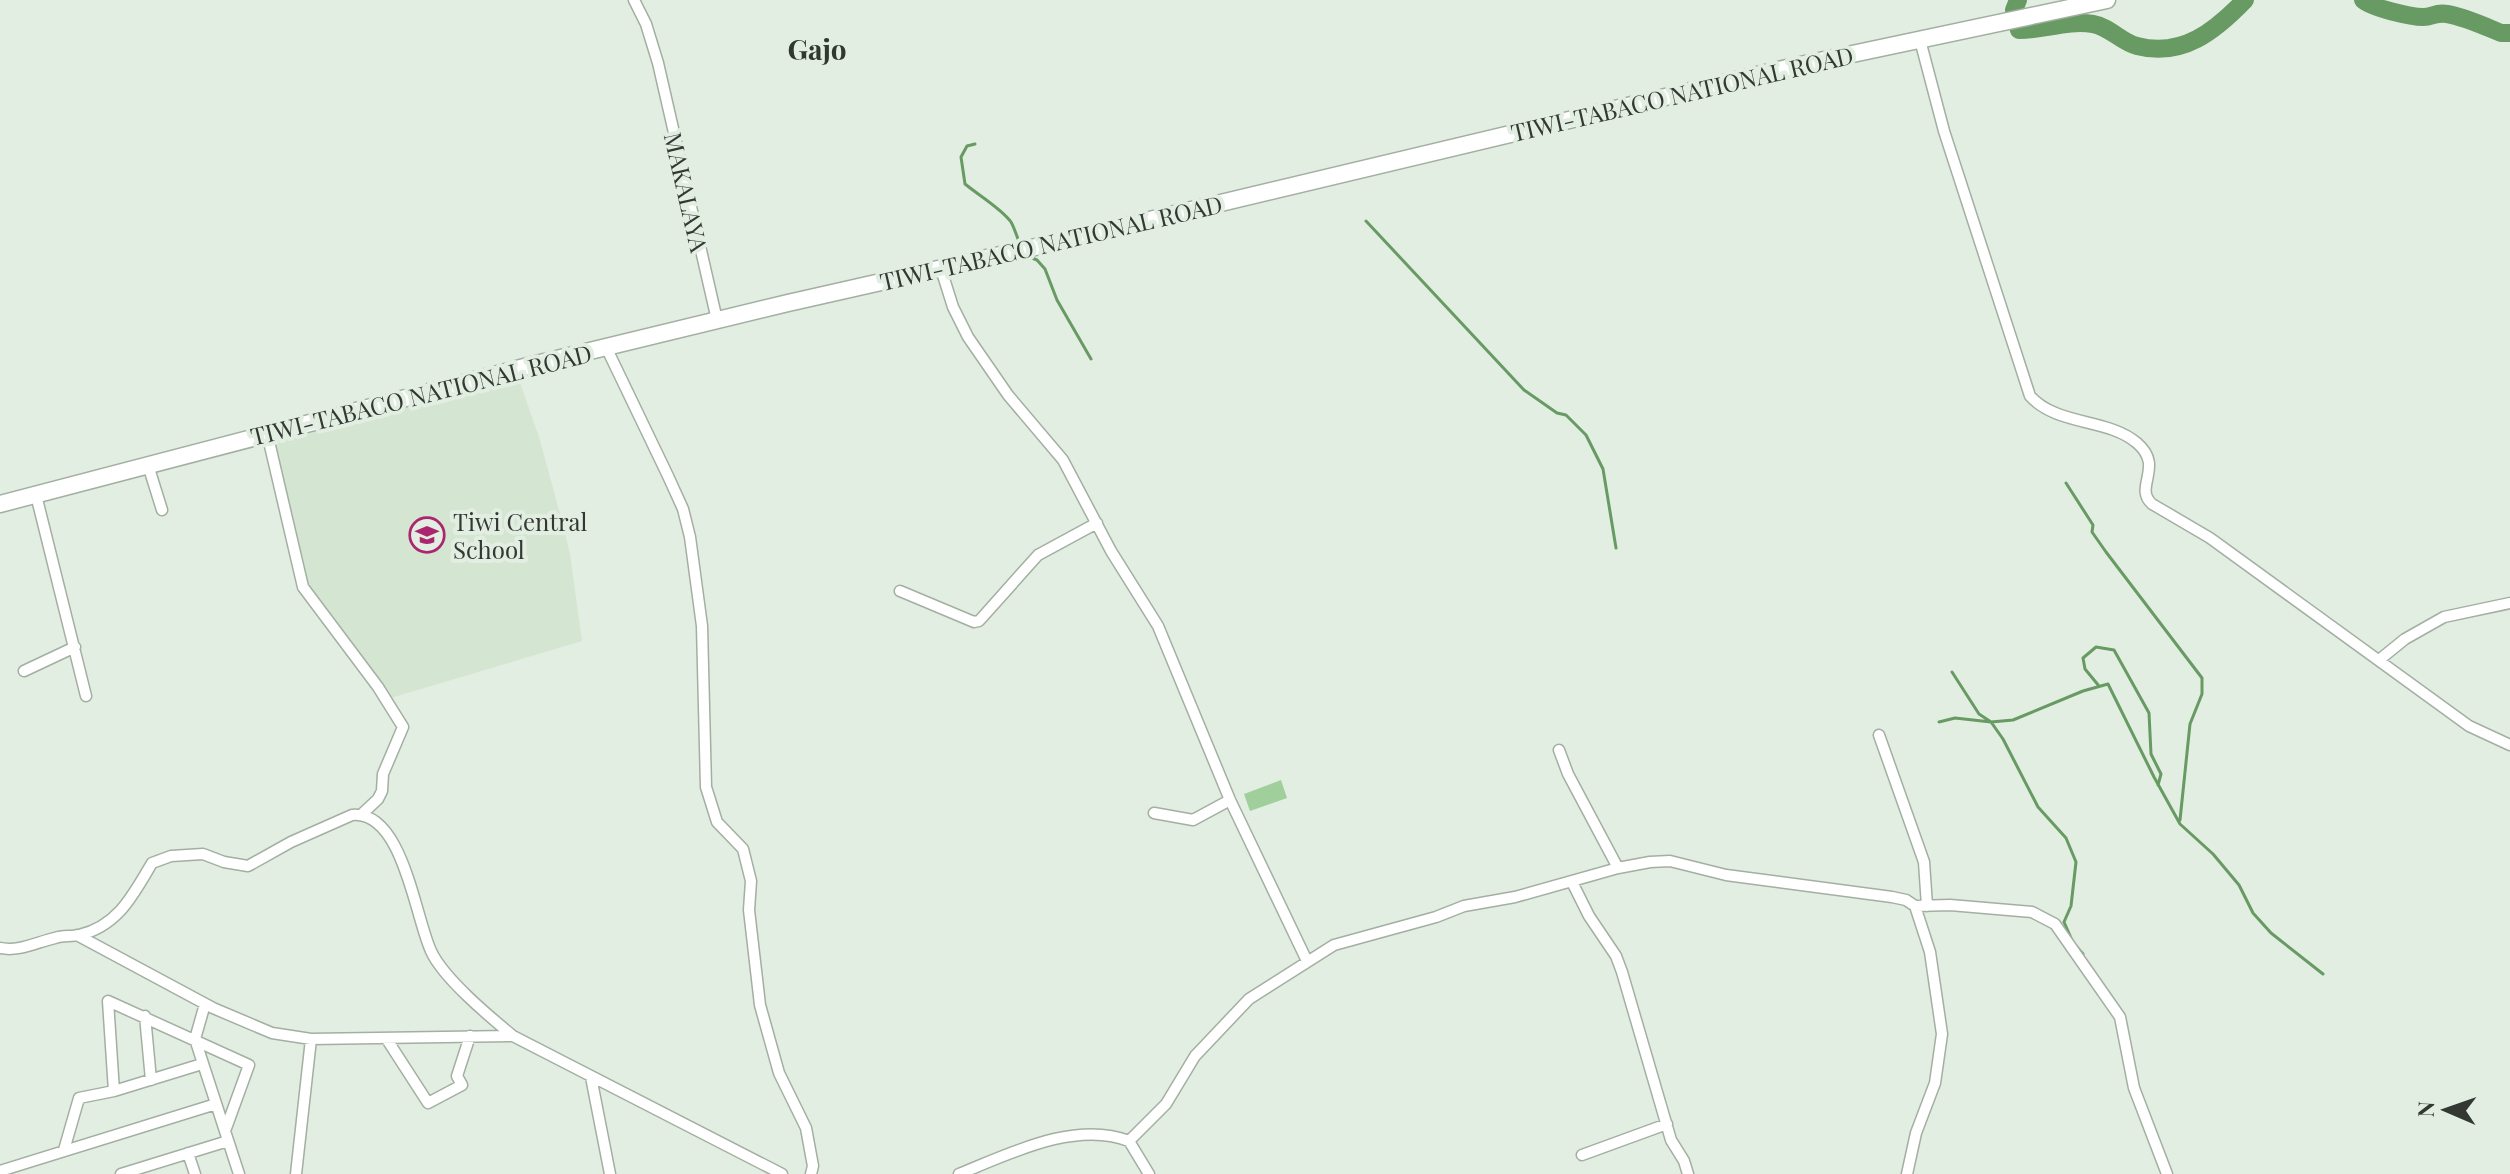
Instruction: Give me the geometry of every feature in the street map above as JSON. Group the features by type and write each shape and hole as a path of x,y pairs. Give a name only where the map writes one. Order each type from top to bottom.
{"main road":[{"name":"TIWI-TABACO NATIONAL ROAD","path":"0,504 267,433 717,320 1614,107 2107,0"}],"street":[{"name":"MAKALAYA","path":"634,0 646,24 658,63 717,320"},
{"path":"1920,40 1944,131 2030,396 2045,410 2117,433 2139,444 2150,463 2151,471 2144,492 2145,498 2152,504 2210,538 2469,726 2510,745"},
{"path":"941,269 953,307 968,337 1008,395 1063,460 1111,551 1170,649 1230,800 1307,961"},
{"path":"606,347 683,509 690,537 702,626 706,787 717,822 743,849 751,881 749,910 760,1005 779,1073 806,1128 813,1166 811,1174"},
{"path":"267,433 303,587 378,687 403,727 383,774 382,791 362,814"},
{"path":"148,465 162,510"},
{"path":"36,495 86,696"},
{"path":"900,591 974,622 979,621 1038,555 1097,523"},
{"path":"2379,660 2405,639 2444,617 2510,603"},
{"path":"24,671 75,647"},
{"path":"1879,735 1924,862 1927,906"},
{"path":"1559,750 1568,774 1618,868"},
{"path":"1154,813 1193,820 1230,800"},
{"path":"0,948 15,949 77,935 114,919 152,863 160,858 203,854 248,866 303,837 352,815 362,814 382,828 395,849 408,876 431,952 454,980 513,1036 782,1174"},
{"path":"1129,1141 1166,1104 1195,1056 1249,999 1334,945 1436,917 1464,906 1515,897 1618,868 1670,861 1735,876 1892,897 1915,906 1950,905 2032,912 2055,924 2120,1017 2134,1088 2167,1174"},
{"path":"1572,882 1619,964 1671,1140 1688,1174"},
{"path":"1907,1174 1916,1133 1935,1083 1942,1034 1930,952 1915,906"},
{"path":"77,935 205,1004 272,1033 311,1039 513,1036"},
{"path":"114,1091 108,1001 249,1065 226,1136 159,1169 121,1174"},
{"path":"205,1004 195,1039 239,1174"},
{"path":"145,1016 151,1080"},
{"path":"386,1038 428,1103 462,1085 457,1076 470,1036"},
{"path":"296,1174 311,1039"},
{"path":"64,1150 79,1098 114,1091 202,1064"},
{"path":"591,1077 610,1174"},
{"path":"0,1171 216,1104"},
{"path":"1582,1155 1667,1124"},
{"path":"959,1174 1043,1142 1092,1133 1112,1134 1129,1141 1149,1174"},
{"path":"188,1153 195,1174"}],"shaded area":[{"name":"Tiwi Central School","path":"518,377 539,437 570,554 582,641 384,700 300,588 268,442"}],"green space":[{"path":"1281,780 1287,798 1250,811 1244,794"}],"waterway":[{"path":"2018,0 2014,10 2019,30 2074,23 2093,24 2131,44 2154,49 2184,45 2197,39 2222,22 2245,0"},
{"path":"2363,0 2401,14 2423,17 2447,14 2501,33 2510,33"},
{"path":"975,144 967,146 961,157 965,184 1007,217 1021,246"},
{"path":"1366,221 1524,390 1557,413 1566,415 1586,435 1603,469 1616,548"},
{"path":"1027,256 1037,260 1045,269 1057,300 1091,359"},
{"path":"2066,483 2093,525 2092,532 2202,678 2202,694 2190,724 2180,820"},
{"path":"2099,686 2085,669 2083,658 2096,647 2114,650 2149,713 2151,754 2161,774 2158,785"},
{"path":"1952,672 1979,714 1991,722 2003,739 2038,807 2066,838 2076,862 2071,906 2064,922 2071,938"},
{"path":"1939,722 1955,718 1991,722 2013,720 2108,684 2180,824 2213,854 2239,885 2253,913 2271,933 2323,974"},
{"path":"2075,945 2083,954"}],"place":[{"name":"Tiwi Central School","path":"427,535"}],"district":[{"name":"Gajo","path":"817,48"}]}
